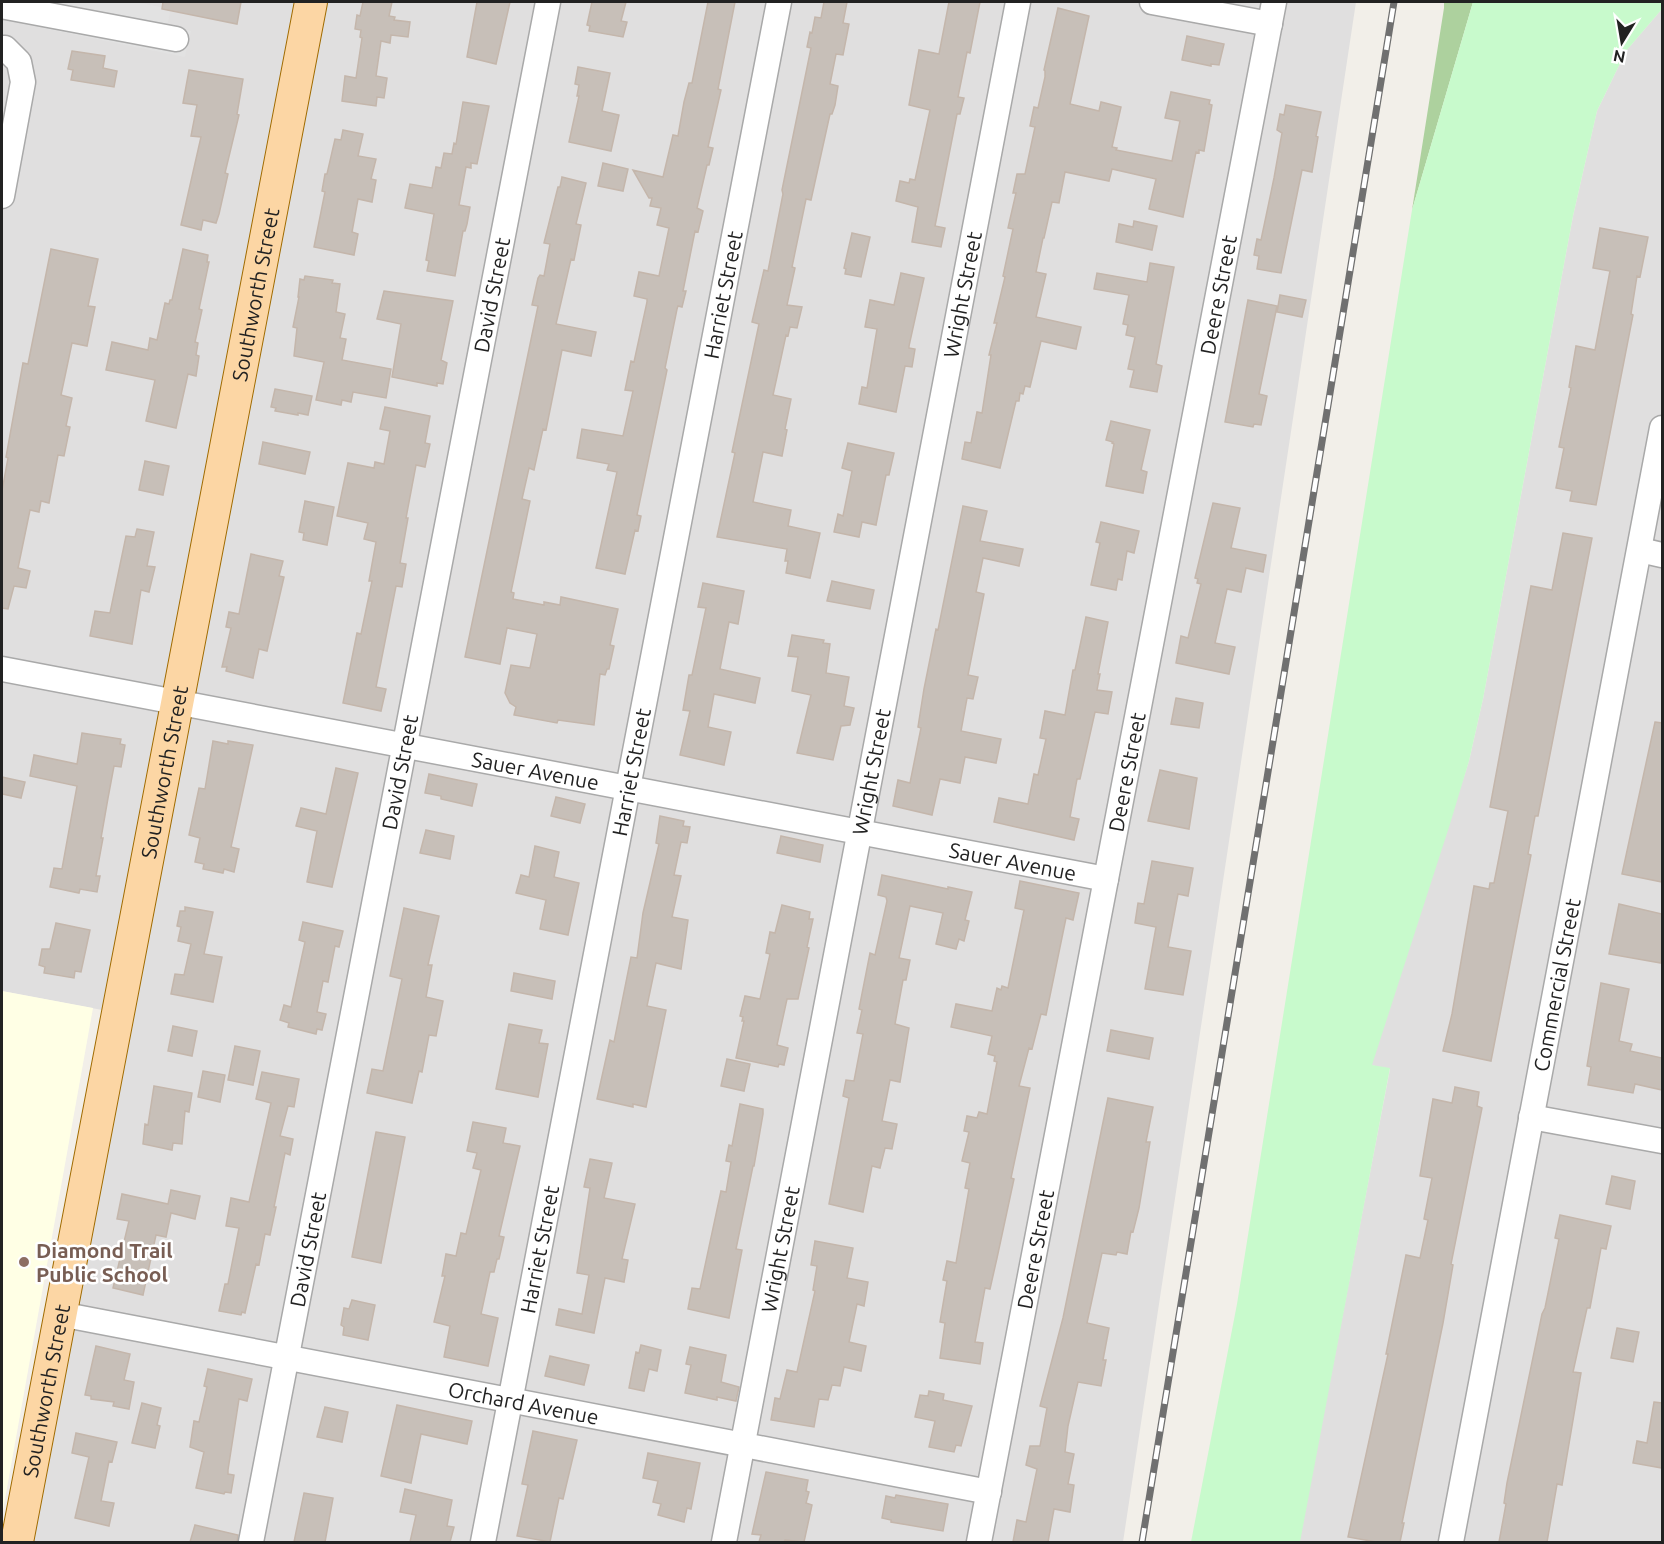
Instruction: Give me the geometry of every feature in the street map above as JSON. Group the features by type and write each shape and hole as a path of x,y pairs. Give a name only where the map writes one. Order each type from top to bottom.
{"main road":[{"name":"Southworth Street","path":"17,1542 311,2"}],"street":[{"path":"7,2 6,7 176,39"},
{"name":"David Street","path":"251,1542 548,2"},
{"name":"Harriet Street","path":"483,1542 780,2"},
{"name":"Wright Street","path":"724,1542 1018,2"},
{"path":"1152,2 1272,13"},
{"name":"Deere Street","path":"979,1542 1272,13"},
{"path":"2,48 5,48 18,62 23,82 2,196"},
{"name":"Commercial Street","path":"1451,1542 1531,1117 1651,553 1662,428"},
{"name":"Sauer Avenue","path":"2,669 1106,879"},
{"path":"1531,1117 1662,1141"},
{"name":"Orchard Avenue","path":"60,1314 989,1492"}],"shaded area":[{"path":"2,2 1356,2 1123,1542 17,1542 118,1013 2,991"},
{"path":"2,2 135,2 171,9 167,26 191,31 185,57 2,20"},
{"path":"1662,9 1662,1542 1299,1542 1390,1069 1371,1065 1469,761 1483,699 1573,216 1597,111 1626,51"},
{"name":"Diamond Trail Public School","path":"2,991 93,1008 2,1516"}],"green space":[{"path":"1444,2 1473,2 1412,210 1444,8"},
{"path":"1473,2 1662,2 1662,9 1626,51 1597,111 1573,216 1483,699 1469,761 1372,1065 1390,1068 1300,1542 1191,1542 1237,1304 1412,210"}],"building":[{"path":"163,2 241,2 237,24 162,9"},
{"path":"363,2 392,2 389,16 395,17 394,20 410,22 408,37 391,35 390,43 381,41 376,76 387,78 384,98 377,97 376,106 342,101 345,76 356,78 362,38 360,37 361,30 355,29 357,15 360,16"},
{"path":"477,2 510,2 496,64 467,57"},
{"path":"592,2 626,2 621,21 627,22 623,37 589,31 590,26 587,25"},
{"path":"708,2 735,2 718,89 721,90 708,147 713,148 697,208 703,211 698,232 695,231 682,307 678,306 677,309 665,368 667,370 637,515 641,516 638,531 635,530 625,574 596,568 617,472 607,470 609,464 577,458 582,429 623,436 633,391 625,390 631,361 634,362 647,302 647,299 634,296 639,272 659,276 669,228 657,225 661,208 650,206 652,198 649,198 633,170 663,177 673,135 678,136 689,83 692,83"},
{"path":"824,2 847,2 843,23 849,24 843,55 836,54 830,84 838,86 835,105 830,114 811,200 806,199 792,267 795,268 787,305 802,307 797,328 790,327 788,336 786,335 773,395 791,399 782,456 763,452 753,502 791,510 788,526 820,533 810,578 786,573 787,549 717,537 759,324 752,322 764,270 768,271 811,48 807,47 810,32 812,33 815,17 821,18"},
{"path":"949,2 980,2 958,97 964,98 960,114 957,114 935,226 945,228 941,247 912,242 918,207 896,201 900,181 909,183 910,179 915,180 930,110 909,105 919,50 939,54"},
{"path":"1058,8 1089,16 1070,104 1099,111 1101,102 1121,107 1112,147 1117,148 1116,150 1172,161 1180,121 1165,118 1171,92 1210,100 1209,104 1212,105 1204,151 1196,152 1183,217 1149,209 1156,179 1112,169 1109,181 1065,172 1059,203 1052,202 1036,272 1046,274 1036,317 1081,327 1076,349 1041,341 1030,387 1025,386 1023,394 1020,393 1019,401 1016,401 1000,468 962,459 965,442 971,443 977,412 982,413 991,355 989,355 997,323 994,323 1013,229 1008,228 1016,193 1013,193 1017,174 1025,174 1035,127 1030,126 1034,107 1038,108"},
{"path":"1187,36 1224,44 1219,65 1211,64 1211,66 1182,60"},
{"path":"72,51 105,56 103,68 117,71 114,87 71,80 73,70 68,69"},
{"path":"578,67 610,73 602,111 619,115 611,151 569,142 579,96 577,96 579,85 575,84"},
{"path":"189,70 243,79 237,114 239,115 225,173 228,174 219,214 216,223 203,220 201,230 181,225 201,137 191,136 197,105 183,103"},
{"path":"463,102 489,106 477,164 471,163 471,168 466,167 459,205 470,207 455,276 427,271 429,261 426,260 434,214 405,208 410,184 432,188 436,167 441,168 444,153 452,154 454,143 456,144"},
{"path":"1286,105 1321,112 1312,172 1302,170 1281,273 1257,269 1259,256 1254,255 1257,239 1261,240 1274,178 1282,133 1277,130 1280,114 1284,115"},
{"path":"343,130 363,134 358,156 376,159 371,179 376,180 372,202 358,199 352,232 358,234 354,255 314,247 325,192 322,191 325,174 327,174 335,139 341,140"},
{"path":"603,163 628,169 623,191 598,186"},
{"path":"562,177 586,183 576,224 581,225 574,260 571,259 556,324 596,332 591,356 562,350 546,430 543,429 534,470 529,468 522,499 530,501 511,592 514,593 513,599 544,605 544,602 560,605 561,597 618,609 610,645 614,646 609,669 605,675 600,674 594,725 558,720 557,723 514,715 516,707 510,703 505,693 511,665 530,668 537,634 507,628 500,664 465,657 538,306 532,305 538,278 540,275 544,276 550,244 544,243"},
{"path":"1134,221 1157,226 1152,250 1116,242 1119,224 1133,227"},
{"path":"1600,228 1648,237 1640,277 1637,276 1631,314 1633,315 1596,505 1570,501 1572,491 1556,488 1564,448 1559,447 1571,388 1569,387 1576,346 1595,350 1610,271 1593,268"},
{"path":"852,233 870,237 861,277 845,274 846,269 844,268"},
{"path":"51,249 98,259 88,306 95,307 87,346 72,343 61,395 72,398 66,426 70,427 64,456 58,455 49,503 41,501 39,512 30,510 18,568 30,571 26,588 14,586 8,609 2,608 2,491 8,458 6,457 23,363 28,364"},
{"path":"183,249 208,255 207,262 209,262 195,342 198,343 196,355 199,356 196,376 188,374 176,428 146,421 155,380 106,370 112,342 148,350 150,338 157,340 165,303 169,304 172,300"},
{"path":"1150,263 1174,267 1156,364 1162,366 1157,392 1130,387 1134,370 1128,369 1135,337 1126,335 1128,325 1123,324 1129,295 1094,289 1097,273 1147,282"},
{"path":"901,273 924,278 909,346 915,349 912,367 905,366 896,412 859,404 862,387 867,388 877,329 865,327 870,300 894,305"},
{"path":"305,276 333,280 332,283 340,284 336,312 345,314 340,338 346,339 342,360 391,369 386,398 353,392 351,402 342,400 341,405 316,400 324,362 294,356 297,328 293,327 300,279 304,280"},
{"path":"384,291 453,301 441,360 447,363 443,384 437,383 437,386 392,377 401,324 377,319"},
{"path":"1280,295 1306,300 1302,317 1277,312"},
{"path":"1248,300 1277,306 1259,394 1267,396 1261,425 1254,424 1253,427 1225,422"},
{"path":"275,389 312,396 308,415 275,411 276,408 271,407"},
{"path":"385,407 430,416 425,443 430,444 425,467 416,465 406,518 408,518 400,563 406,564 402,587 396,586 376,687 386,689 381,711 343,703 357,633 361,634 372,581 369,581 376,542 364,539 368,523 337,516 348,463 374,468 375,462 384,464 390,431 380,429"},
{"path":"1111,421 1150,430 1141,470 1147,472 1143,493 1106,486 1114,444 1106,440"},
{"path":"263,442 310,452 305,474 259,464"},
{"path":"848,443 894,453 889,475 886,475 876,525 862,522 859,537 834,532 838,514 843,516 852,471 842,468"},
{"path":"145,461 169,466 163,495 139,490"},
{"path":"305,501 334,507 327,545 303,540 304,533 299,532"},
{"path":"1213,503 1240,508 1231,548 1266,555 1263,572 1246,568 1241,592 1227,589 1215,643 1235,647 1229,674 1176,663 1181,636 1188,638 1201,584 1197,583 1198,579 1195,578"},
{"path":"963,506 987,511 980,541 1023,549 1019,566 983,558 976,592 984,594 968,675 978,677 973,699 967,698 961,731 1001,739 996,763 965,757 960,783 940,779 932,815 893,806 898,780 910,783 921,728 918,727 924,689"},
{"path":"1101,522 1139,531 1134,553 1127,551 1122,580 1118,579 1116,590 1091,585 1100,543 1096,542"},
{"path":"137,529 154,532 147,566 155,567 149,592 141,590 132,644 90,636 95,611 110,613 126,536 135,537"},
{"path":"1563,533 1592,538 1538,816 1535,816 1528,854 1531,855 1491,1061 1443,1051 1452,1014 1474,886 1489,889 1490,883 1494,883 1508,811 1490,807 1531,586 1552,590"},
{"path":"251,554 283,561 279,576 284,577 267,651 259,649 253,678 226,671 227,667 222,667 231,628 226,627 229,612 239,614"},
{"path":"832,581 874,590 870,609 827,601"},
{"path":"703,583 744,591 738,624 729,622 720,669 760,678 755,703 714,694 708,727 731,732 724,765 680,755 690,711 683,710 689,675 692,675 706,608 698,607"},
{"path":"1086,617 1108,622 1097,690 1112,692 1108,714 1095,712 1080,779 1077,779 1070,817 1079,819 1074,840 994,822 999,798 1028,804 1034,774 1038,775 1046,739 1040,738 1045,711 1065,715"},
{"path":"792,635 824,640 823,643 830,644 826,673 849,677 844,706 854,708 850,725 841,726 833,760 797,753 811,695 792,691 798,657 788,656"},
{"path":"1176,698 1203,703 1199,728 1171,724"},
{"path":"1655,722 1662,723 1662,882 1622,874"},
{"path":"82,733 121,739 120,744 125,745 121,767 114,766 101,838 103,838 96,876 100,876 97,892 80,889 79,893 50,887 54,868 62,869 77,786 30,776 34,755 77,764"},
{"path":"213,741 253,745 231,847 239,849 234,872 224,869 223,873 203,869 204,864 195,862 200,838 189,835 199,788 205,789"},
{"path":"336,768 358,773 332,887 307,882 317,831 296,826 301,808 326,814"},
{"path":"1160,770 1197,778 1189,829 1148,821"},
{"path":"429,774 477,784 472,806 425,793"},
{"path":"2,777 25,782 21,798 2,794"},
{"path":"556,797 585,804 580,823 551,816"},
{"path":"660,816 684,821 683,826 690,827 687,843 681,842 674,875 681,876 672,917 688,920 681,969 656,963 647,1006 666,1010 646,1107 633,1104 633,1107 597,1099 610,1040 614,1042 631,957 637,958 643,913 659,844 656,843"},
{"path":"426,830 454,836 450,859 420,853"},
{"path":"781,836 823,845 820,862 777,853"},
{"path":"535,846 559,852 554,877 579,883 568,935 540,929 546,900 516,893 521,875 529,877"},
{"path":"1152,861 1193,868 1188,896 1178,894 1168,947 1191,951 1183,995 1145,989 1156,927 1135,923 1138,903 1144,904"},
{"path":"882,875 972,892 965,920 969,921 964,941 959,939 956,949 936,944 943,913 910,906 899,958 910,960 906,980 903,980 895,1024 909,1028 900,1082 890,1080 882,1121 897,1124 892,1149 885,1148 880,1168 872,1166 863,1212 829,1204 849,1098 843,1096 846,1080 854,1081 863,1034 857,1033 862,1010 859,1009 870,953 875,955 887,901 886,897 878,895"},
{"path":"1020,881 1079,893 1073,920 1066,918 1046,1015 1041,1014 1019,1086 1030,1088 997,1258 990,1289 985,1288 975,1342 983,1343 980,1364 940,1358 945,1323 940,1322 947,1281 943,1280 947,1261 956,1263 969,1189 965,1188 970,1163 962,1161 969,1132 964,1131 967,1116 977,1118 979,1112 987,1114 997,1062 994,1061 995,1056 988,1054 992,1036 951,1027 956,1004 992,1011 997,988 1001,990 1002,986 1008,988 1024,910 1015,908"},
{"path":"1619,904 1662,914 1661,963 1609,954"},
{"path":"782,905 810,912 809,919 813,919 798,999 787,999 777,1045 788,1048 784,1065 779,1064 778,1067 736,1058 744,1021 740,1016 745,996 760,999 770,954 766,953 770,932 775,933"},
{"path":"185,907 213,912 204,954 222,957 213,1002 171,994 175,974 184,975 191,944 178,941 181,927 177,926 180,911 185,911"},
{"path":"404,908 439,916 428,965 432,965 426,997 443,1001 436,1036 429,1035 422,1072 419,1071 412,1103 367,1093 372,1069 383,1071 402,979 390,976"},
{"path":"303,922 343,931 339,947 335,946 328,982 323,981 317,1012 326,1014 322,1030 317,1029 316,1034 288,1027 289,1023 280,1020 284,1005 291,1007 305,942 299,940"},
{"path":"56,923 90,930 81,972 75,971 74,978 44,973 45,967 39,965 42,949 50,949"},
{"path":"514,973 555,981 552,999 511,991"},
{"path":"1601,983 1629,989 1619,1041 1632,1044 1630,1051 1662,1058 1662,1090 1635,1084 1633,1093 1588,1085 1591,1067 1587,1066"},
{"path":"509,1024 542,1030 539,1043 548,1044 538,1097 496,1089"},
{"path":"173,1026 197,1031 192,1056 168,1051"},
{"path":"1111,1030 1153,1038 1149,1059 1107,1051"},
{"path":"235,1046 260,1051 253,1085 228,1080"},
{"path":"727,1059 750,1064 744,1091 721,1086"},
{"path":"203,1071 225,1075 220,1102 198,1097"},
{"path":"262,1072 299,1079 294,1107 288,1106 280,1136 293,1139 290,1155 285,1153 270,1235 265,1234 245,1313 242,1312 241,1315 219,1311 225,1284 228,1284 239,1228 226,1226 231,1198 249,1202 271,1103 256,1099"},
{"path":"154,1086 192,1093 189,1112 185,1111 182,1144 173,1143 172,1150 143,1144"},
{"path":"1455,1087 1479,1092 1477,1106 1482,1108 1400,1542 1376,1542 1348,1537 1388,1354 1386,1354 1406,1255 1420,1258 1428,1220 1424,1219 1432,1178 1420,1176 1433,1099 1452,1103"},
{"path":"1108,1098 1153,1107 1146,1142 1150,1142 1139,1208 1133,1232 1131,1231 1127,1254 1102,1253 1087,1323 1109,1328 1101,1386 1078,1382 1065,1452 1074,1454 1068,1484 1074,1485 1070,1512 1054,1509 1048,1542 1013,1542 1017,1520 1026,1522 1037,1469 1026,1465 1030,1446 1040,1446 1047,1408 1040,1406 1063,1318"},
{"path":"740,1104 763,1109 763,1114 736,1249 742,1250 729,1318 688,1309 692,1288 700,1289 721,1191 726,1192 731,1162 726,1161 729,1145 732,1146"},
{"path":"473,1122 506,1128 503,1143 520,1146 499,1236 504,1237 499,1259 497,1259 494,1272 490,1272 481,1314 498,1318 488,1366 444,1357 450,1326 434,1322 445,1276 442,1276 446,1254 456,1256 461,1233 466,1234 481,1170 473,1168 477,1153 467,1151"},
{"path":"376,1132 405,1137 381,1263 352,1257"},
{"path":"590,1159 612,1163 604,1198 635,1204 622,1259 628,1260 624,1282 605,1278 594,1333 556,1325 559,1309 582,1314 589,1275 577,1273 590,1188 584,1187"},
{"path":"1612,1176 1635,1181 1630,1209 1606,1204"},
{"path":"171,1190 200,1196 195,1219 171,1213 166,1237 156,1235 143,1295 113,1288 129,1221 117,1219 122,1194 168,1204"},
{"path":"1560,1215 1611,1226 1606,1249 1601,1248 1590,1308 1587,1308 1573,1372 1581,1373 1562,1485 1557,1484 1547,1542 1499,1542 1506,1504 1504,1503 1507,1483 1559,1239 1555,1238"},
{"path":"815,1241 853,1248 847,1278 868,1282 864,1306 857,1304 849,1342 866,1346 861,1371 844,1367 840,1386 832,1385 828,1400 819,1399 814,1427 771,1420 775,1398 780,1399 787,1370 797,1372 815,1291 813,1290 817,1266 811,1265"},
{"path":"352,1300 375,1305 368,1340 343,1335 344,1327 341,1325 344,1308 349,1309"},
{"path":"1617,1328 1639,1332 1633,1362 1611,1358"},
{"path":"641,1345 661,1350 657,1371 649,1369 644,1391 629,1388 636,1352 639,1353"},
{"path":"96,1346 130,1354 124,1380 134,1382 129,1409 113,1406 114,1402 91,1399 91,1396 85,1395"},
{"path":"690,1347 726,1355 721,1382 739,1387 736,1401 717,1397 717,1400 685,1393 691,1365 686,1364"},
{"path":"550,1356 589,1365 584,1385 545,1376"},
{"path":"208,1369 252,1379 247,1401 239,1399 228,1470 228,1474 234,1475 231,1493 225,1492 224,1494 196,1488 204,1452 190,1447 194,1421 199,1422 207,1387 204,1386"},
{"path":"929,1391 944,1394 943,1400 972,1406 961,1446 956,1445 954,1452 929,1447 935,1421 915,1417 920,1395 928,1396"},
{"path":"1654,1402 1662,1403 1662,1468 1633,1463 1637,1441 1647,1443"},
{"path":"142,1403 161,1408 155,1448 132,1443"},
{"path":"397,1405 472,1421 467,1444 421,1434 411,1483 381,1476"},
{"path":"325,1407 348,1412 342,1442 317,1437"},
{"path":"533,1431 577,1440 563,1499 559,1498 550,1542 517,1536 528,1485 522,1484"},
{"path":"76,1433 117,1442 112,1462 109,1461 101,1501 114,1503 109,1526 75,1518 89,1457 72,1453"},
{"path":"648,1453 700,1463 691,1509 687,1508 684,1522 658,1515 661,1504 653,1502 658,1481 643,1478"},
{"path":"766,1472 808,1480 806,1491 809,1492 806,1503 812,1505 804,1542 785,1540 784,1542 759,1542 761,1535 752,1534"},
{"path":"405,1489 452,1500 447,1526 454,1527 450,1542 410,1542 416,1515 400,1512"},
{"path":"304,1493 333,1498 325,1542 294,1542"},
{"path":"896,1495 948,1504 943,1531 891,1522 891,1520 882,1518 886,1496 895,1498"},
{"path":"195,1525 238,1535 237,1542 190,1542"}],"railway":[{"path":"1142,1542 1394,2"}],"place":[{"name":"Diamond Trail Public School","path":"24,1262"}]}
